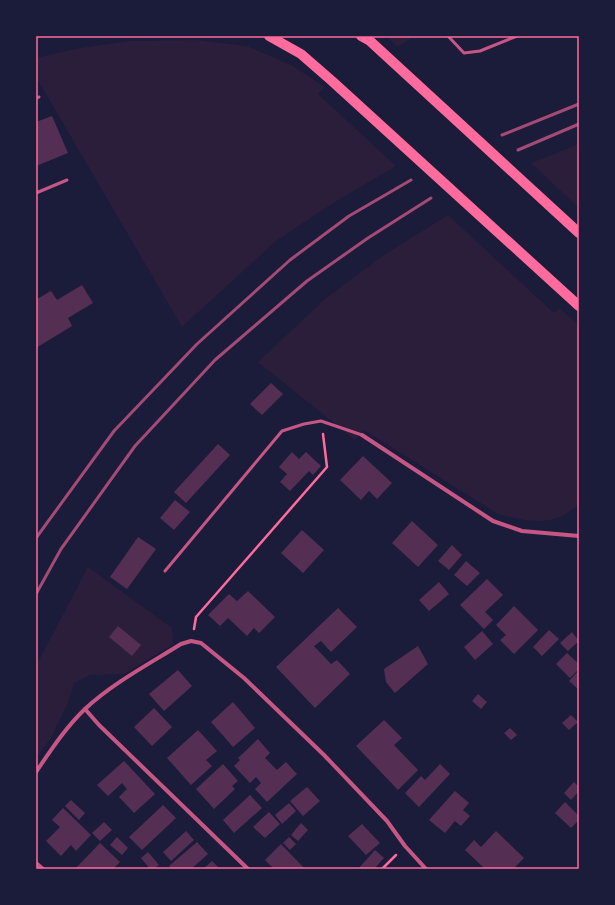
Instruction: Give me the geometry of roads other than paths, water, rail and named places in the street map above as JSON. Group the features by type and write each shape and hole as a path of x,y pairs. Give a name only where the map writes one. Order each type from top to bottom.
{"main road":[{"path":"269,36 301,54 579,306"},
{"path":"361,36 370,41 579,233"}],"street":[{"path":"362,435 493,521 522,531 579,536"},
{"path":"36,772 64,732 85,709 112,688 181,644 191,641 201,643 244,678 305,735 387,821 405,846 426,869"},
{"path":"85,709 99,725 248,869"},
{"path":"36,863 43,869"}],"lane":[{"path":"448,36 464,53 480,51 517,36"},
{"path":"36,193 67,180"},
{"path":"165,571 282,431 304,424 321,421 362,435"}],"railway":[{"path":"502,135 579,104"},
{"path":"518,150 579,124"},
{"path":"36,538 114,431 197,344 290,260 349,216 411,180"},
{"path":"36,594 61,549 135,446 215,360 307,281 368,238 431,198"}]}
